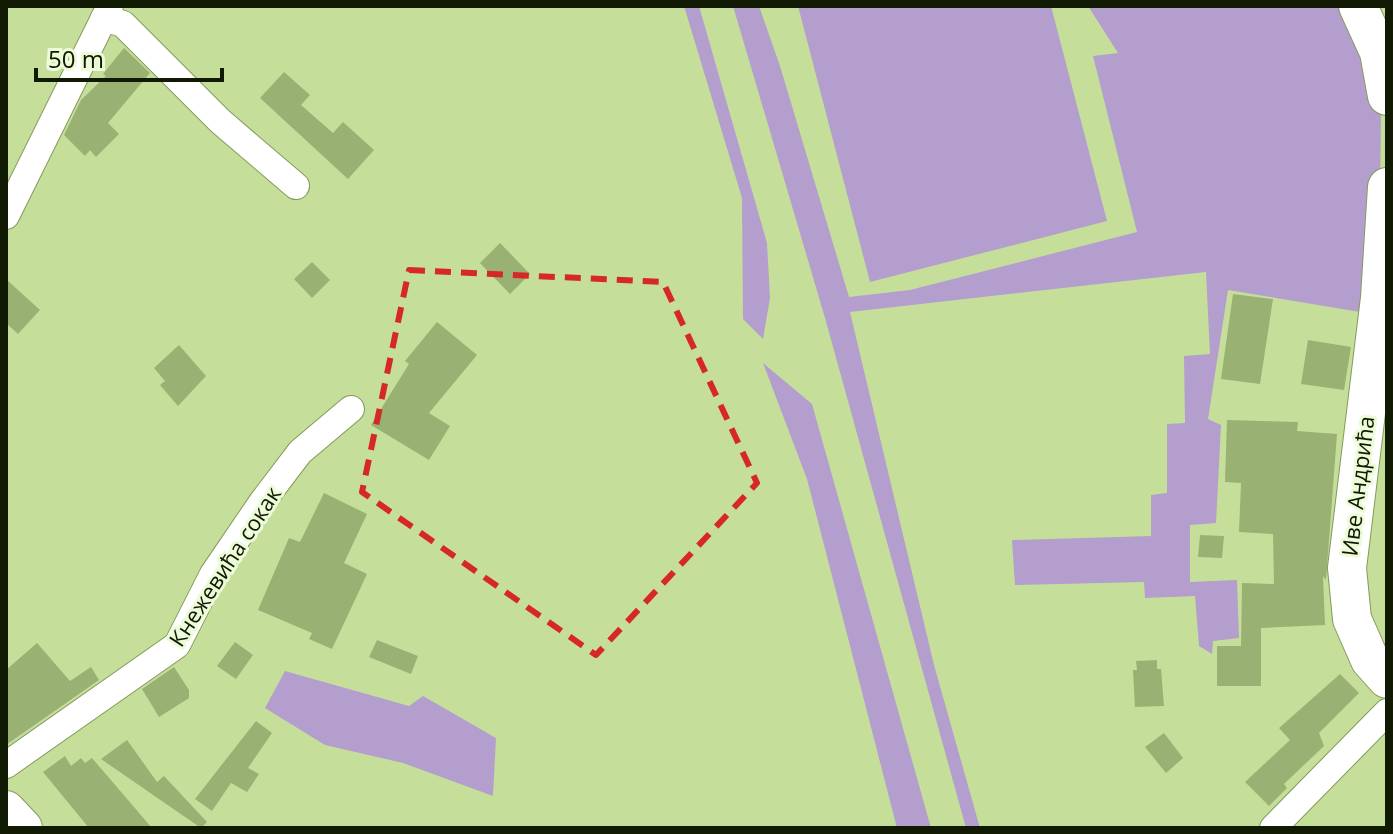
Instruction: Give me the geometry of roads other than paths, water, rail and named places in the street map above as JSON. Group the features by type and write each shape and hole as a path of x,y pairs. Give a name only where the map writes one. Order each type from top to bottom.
{"street":[{"path":"1358,6 1379,52 1387,96"},
{"path":"6,216 107,12 123,24 220,121 296,186"},
{"name":"Иве Андрића","path":"1387,187 1380,298 1347,568 1348,595 1356,630 1370,660 1387,679"},
{"name":"Кнежевића сокак","path":"6,765 177,645 213,574 262,502 300,452 351,409"},
{"path":"1273,828 1387,712"},
{"path":"6,810 23,828"}]}
